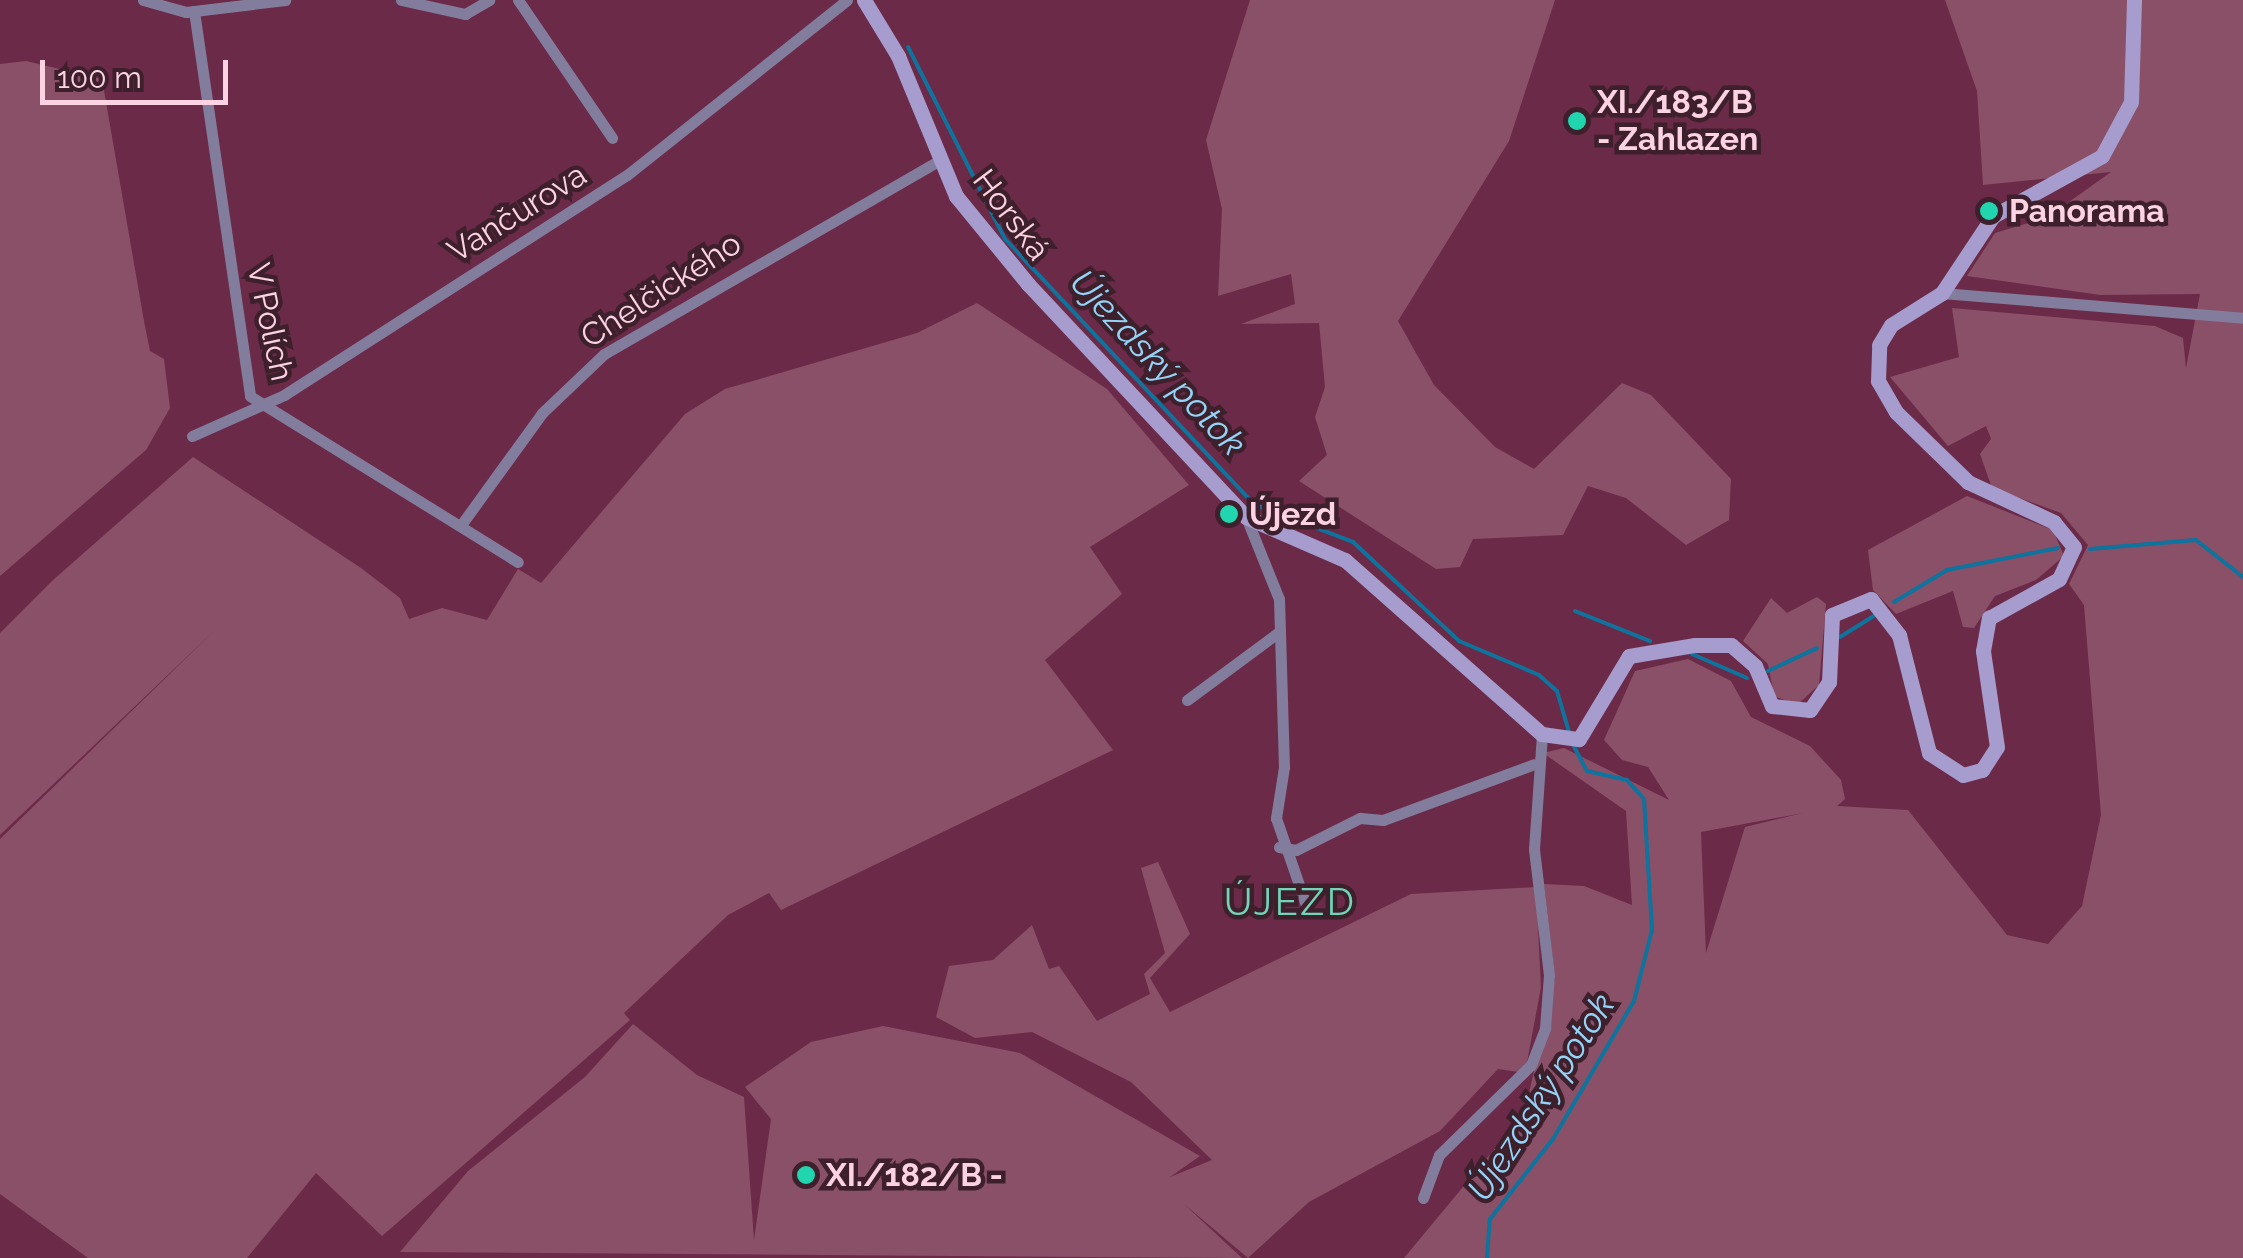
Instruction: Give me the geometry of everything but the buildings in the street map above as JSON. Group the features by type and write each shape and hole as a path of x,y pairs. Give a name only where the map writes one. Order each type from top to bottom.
{"street":[{"path":"143,0 194,11 286,0"},
{"path":"401,0 465,14 489,0"},
{"path":"518,0 612,138"},
{"name":"Vančurova","path":"192,436 260,403 627,176 847,0"},
{"name":"Horská","path":"864,0 898,56 940,160 988,238 1246,517"},
{"path":"1246,517 1345,560 1542,734 1570,741 1612,672 1629,656 1667,648 1731,644 1755,666 1772,706 1810,710 1829,682 1832,615 1871,598 1899,636 1929,752 1962,775 1992,758 1997,723 1983,633 2000,606 2059,579 2074,547 2054,522 1968,482 1884,396 1879,345 1892,325 1942,293 1993,216 2058,187 2118,134 2136,59 2134,0"},
{"name":"V Polích","path":"194,11 250,396 518,562"},
{"name":"Chelčického","path":"461,525 542,413 604,354 940,160"},
{"path":"1942,293 2243,318"},
{"path":"1246,517 1272,566 1280,632 1279,847 1306,905"},
{"path":"1187,700 1280,632"},
{"path":"1423,1198 1439,1154 1531,1065 1545,1028 1534,764 1542,734"},
{"path":"1279,847 1296,850 1360,818 1383,820 1534,764"}],"shaded area":[{"path":"1250,0 1555,0 1509,141 1398,321 1434,385 1495,447 1534,469 1622,383 1651,395 1731,479 1729,520 1686,545 1626,498 1588,486 1563,535 1473,539 1460,567 1436,569 1299,481 1327,455 1315,417 1325,387 1319,323 1241,324 1295,304 1291,274 1218,296 1222,209 1206,140"},
{"path":"1945,0 2243,0 2243,1258 1404,1258 1556,1075 1527,1102 1555,978 1544,884 1584,886 1632,905 1626,811 1543,753 1564,748 1669,800 1648,767 1622,760 1604,740 1635,671 1688,659 1731,681 1751,717 1810,746 1841,780 1845,799 1837,806 1908,810 2007,935 2048,944 2082,906 2101,815 2084,605 2069,584 2088,545 2061,513 1992,488 1980,454 1991,439 1986,426 1948,446 1890,377 1959,357 1952,308 2155,326 2183,338 2186,368 2200,294 2100,295 1967,276 1995,233 2048,217 2111,172 1983,185 1977,91","holes":["1803,813 1745,827 1706,953 1701,832"]},
{"path":"26,61 102,79 150,351 164,359 170,408 146,450 0,576 0,64"},
{"path":"977,303 1107,389 1189,485 1090,547 1122,594 1045,660 1113,750 781,910 769,893 728,915 624,1013 630,1020 382,1236 316,1173 247,1258 88,1258 0,1194 0,839 215,630 0,835 0,633 53,580 193,457 361,568 400,598 409,619 442,608 487,620 518,569 541,583 685,414 725,389 917,333"},
{"path":"1967,496 2053,530 2064,556 2036,580 1995,596 1974,628 1963,627 1953,591 1896,614 1873,590 1868,550"},
{"path":"1817,597 1826,604 1819,685 1797,705 1774,696 1768,664 1743,641 1771,598 1787,613"},
{"path":"1158,862 1190,934 1150,978 1170,1012 1411,894 1536,887 1541,987 1525,1073 1498,1069 1440,1131 1309,1202 1248,1258 1184,1204 1242,1258 400,1252 468,1171 585,1077 633,1024 697,1075 744,1097 754,1240 771,1119 745,1087 811,1042 883,1026 1020,1053 1200,1156 1170,1177 1212,1160 1131,1082 1032,1032 975,1038 936,1017 949,966 993,960 1032,925 1049,969 1059,966 1097,1021 1150,994 1144,974 1165,953 1141,868"}],"waterway":[{"name":"Újezdský potok","path":"908,47 1005,239 1254,504 1353,542 1459,641 1539,675 1557,691 1569,732"},
{"path":"2090,549 2196,540 2243,577"},
{"path":"1894,602 1947,570 2058,548"},
{"path":"1575,611 1650,641"},
{"path":"1840,637 1877,614"},
{"path":"1768,671 1817,648"},
{"path":"1692,654 1747,678"},
{"name":"Újezdský potok","path":"1487,1258 1490,1219 1553,1139 1634,1001 1652,930 1644,799 1627,780 1587,771 1571,741"}],"place":[{"name":"XI./183/B - Zahlazen","path":"1577,121"},
{"name":"Panorama","path":"1989,211"},
{"name":"Újezd","path":"1229,514"},
{"name":"XI./182/B -","path":"806,1175"}],"district":[{"name":"ÚJEZD","path":"1290,902"}]}
